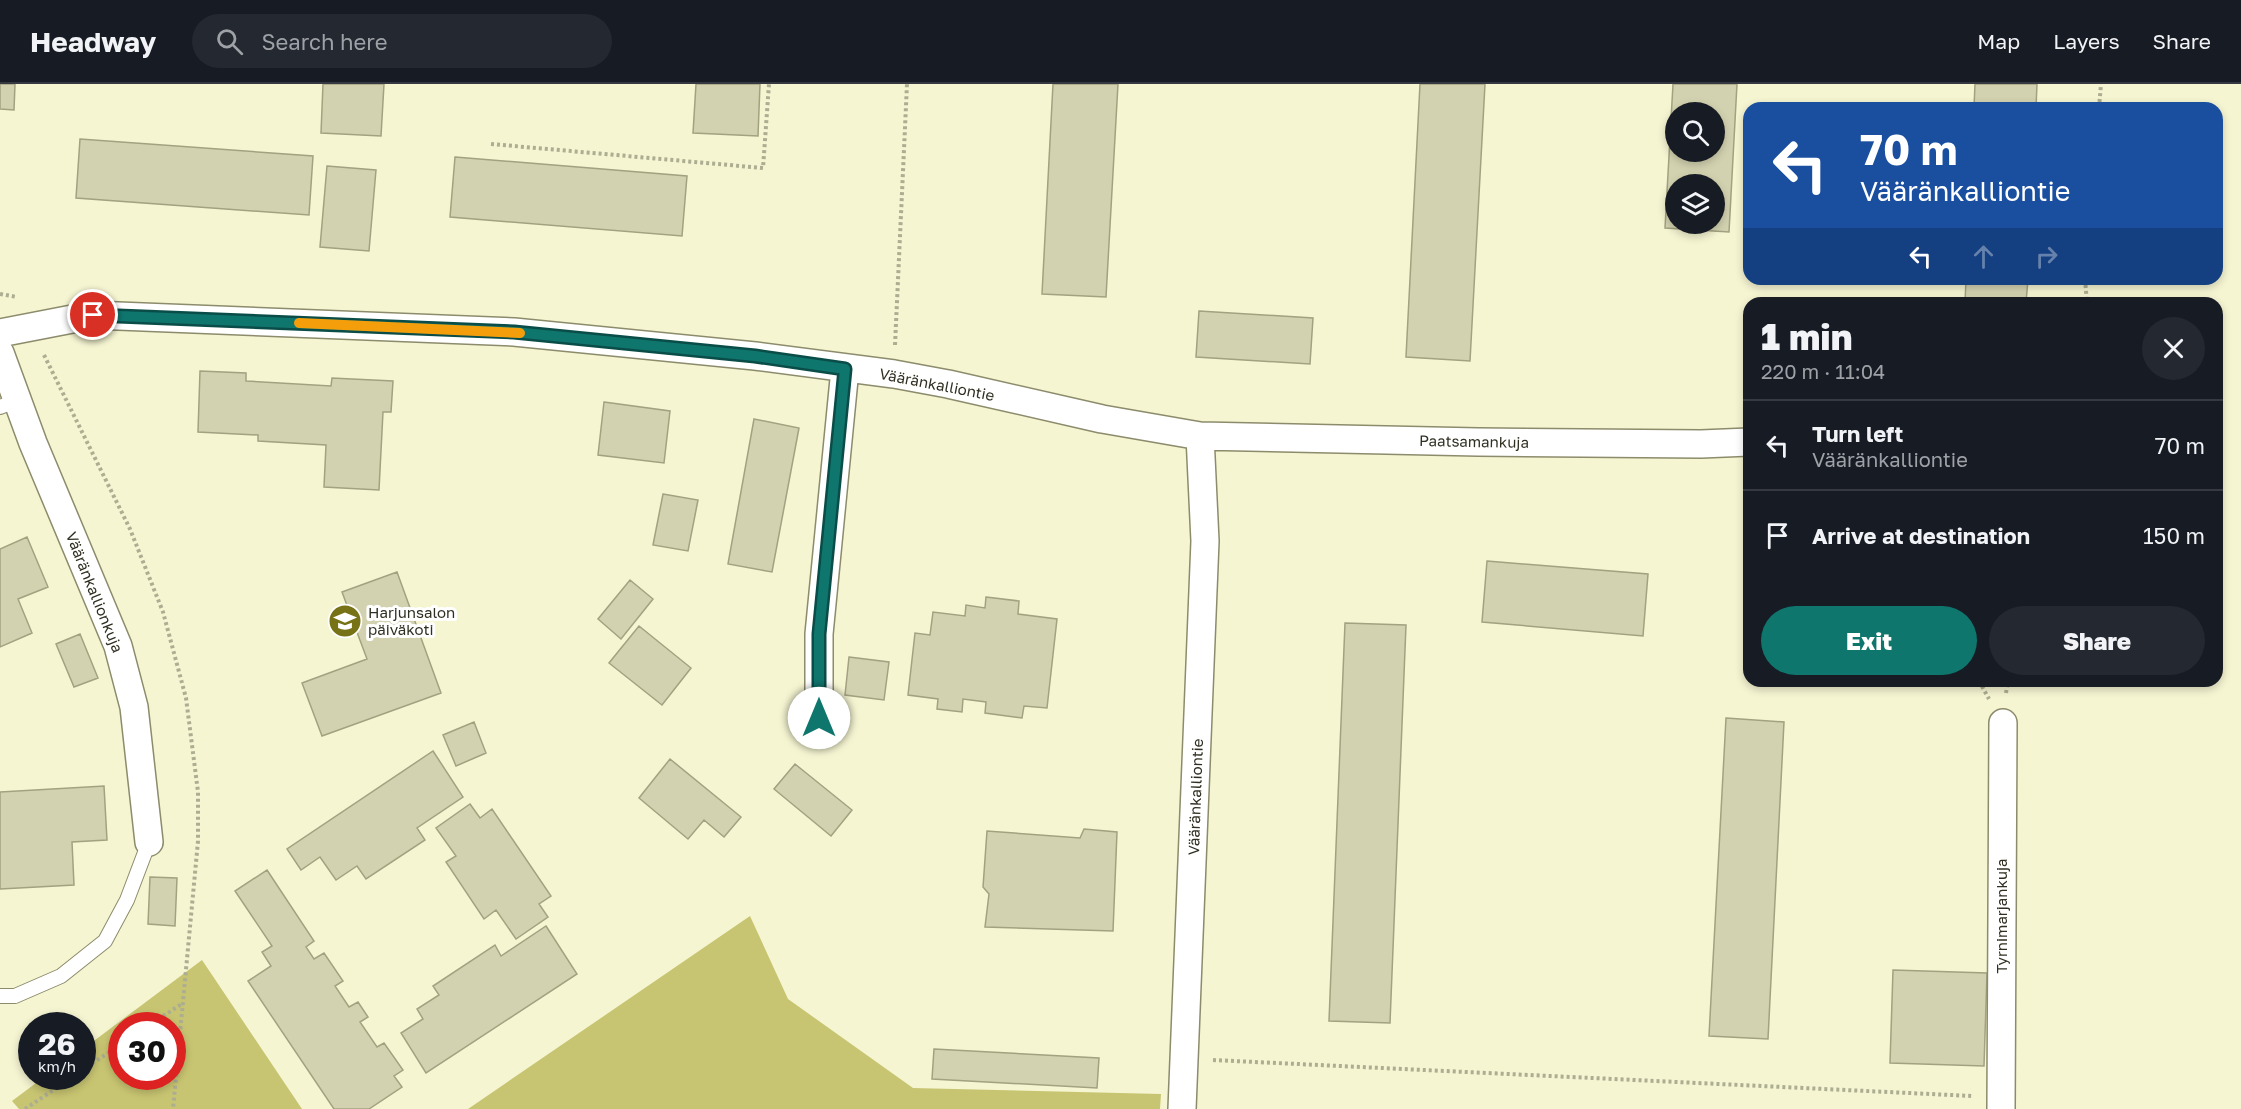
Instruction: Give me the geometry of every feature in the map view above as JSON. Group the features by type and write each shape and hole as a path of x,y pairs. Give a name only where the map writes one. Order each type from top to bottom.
{"street":[{"name":"Vääränkalliontie","path":"0,333 93,315 514,332 755,356 948,384 1102,419 1200,436 1205,541 1182,1109"},
{"name":"Vääränkallionkuja","path":"0,353 9,403 33,443 118,646 134,707 149,842"},
{"path":"819,718 819,634 845,369"},
{"name":"Paatsamankuja","path":"1200,436 1478,442 1690,444 1743,442"},
{"name":"Tyrnimarjankuja","path":"2000,1103 2003,723"}],"lane":[{"path":"0,996 15,996 62,976 105,941 127,900 149,842"}],"path":[{"path":"491,144 763,168 769,84"},
{"path":"895,352 907,84"},
{"path":"2100,102 2101,84"},
{"path":"169,1012 184,1002"},
{"path":"1185,1059 2000,1103"},
{"path":"25,1109 54,1090"}],"shaded area":[{"path":"750,916 788,999 913,1088 1161,1094 1160,1109 468,1109"},
{"path":"202,960 302,1109 19,1109 12,1101 27,1090 96,1090 96,1039 108,1030 108,1090 186,1090 186,1012 132,1012"}],"building":[{"path":"0,84 15,84 14,110 0,109"},
{"path":"323,84 384,84 381,136 321,133"},
{"path":"696,84 760,84 758,136 693,133"},
{"path":"1053,84 1118,84 1106,297 1042,294"},
{"path":"1420,84 1485,84 1470,361 1406,357"},
{"path":"1673,84 1737,84 1729,232 1725,232 1725,174 1668,174 1669,162 1725,162 1725,102 1672,102"},
{"path":"1975,84 2037,84 2036,102 1974,102"},
{"path":"80,139 313,156 309,215 76,198"},
{"path":"455,157 687,176 682,236 450,217"},
{"path":"327,166 376,170 369,251 320,247"},
{"path":"1966,285 2028,285 2026,297 1965,297"},
{"path":"1199,311 1313,318 1310,364 1196,357"},
{"path":"200,371 246,373 246,381 331,386 332,378 393,381 391,412 383,412 379,490 324,487 326,445 258,441 258,435 198,432"},
{"path":"604,402 670,411 664,463 598,455"},
{"path":"754,419 799,428 772,572 728,564"},
{"path":"663,494 698,500 688,551 653,545"},
{"path":"27,537 48,587 18,599 32,633 0,647 0,549"},
{"path":"1487,561 1648,574 1643,636 1482,622"},
{"path":"397,572 441,693 322,736 302,683 367,659 342,592"},
{"path":"630,580 653,599 621,639 598,619"},
{"path":"986,597 1019,601 1018,614 1057,619 1047,708 1024,706 1022,718 985,713 986,702 963,699 962,712 937,709 938,699 908,695 915,633 930,635 933,612 965,616 966,605 985,608"},
{"path":"1345,623 1406,625 1390,1023 1329,1021"},
{"path":"639,626 691,668 662,705 609,663"},
{"path":"80,634 98,678 74,687 56,644"},
{"path":"849,657 889,662 884,700 845,695"},
{"path":"1726,718 1784,722 1768,1039 1709,1036"},
{"path":"474,722 486,753 456,766 443,735"},
{"path":"433,751 463,797 417,828 425,840 366,879 357,866 336,880 320,857 301,870 287,849"},
{"path":"670,759 741,817 724,837 704,820 688,839 639,798"},
{"path":"795,764 852,810 831,836 774,789"},
{"path":"104,786 107,840 72,842 74,885 0,889 0,792"},
{"path":"470,804 480,818 492,809 551,896 539,904 548,917 516,939 496,910 484,919 446,862 456,856 436,828"},
{"path":"1084,829 1117,832 1113,931 985,927 989,894 983,887 987,831 1080,838"},
{"path":"267,870 314,941 306,947 314,959 324,953 343,981 335,986 349,1007 358,1002 368,1017 360,1022 377,1047 384,1043 403,1070 394,1076 402,1087 369,1109 334,1109 248,981 271,966 262,952 272,946 235,891"},
{"path":"150,877 177,878 175,926 148,924"},
{"path":"546,926 577,974 426,1073 401,1033 423,1019 417,1009 439,995 433,986 495,945 501,956"},
{"path":"1893,970 1987,973 1984,1066 1890,1063"},
{"path":"934,1049 1099,1058 1097,1088 932,1079"}],"slow traffic":[{"path":"299,323 520,333"}],"place":[{"name":"Harjunsalon päiväkoti","path":"345,621"}],"route":[{"path":"93,315 514,332 755,356 845,369 819,634 819,718"}]}
